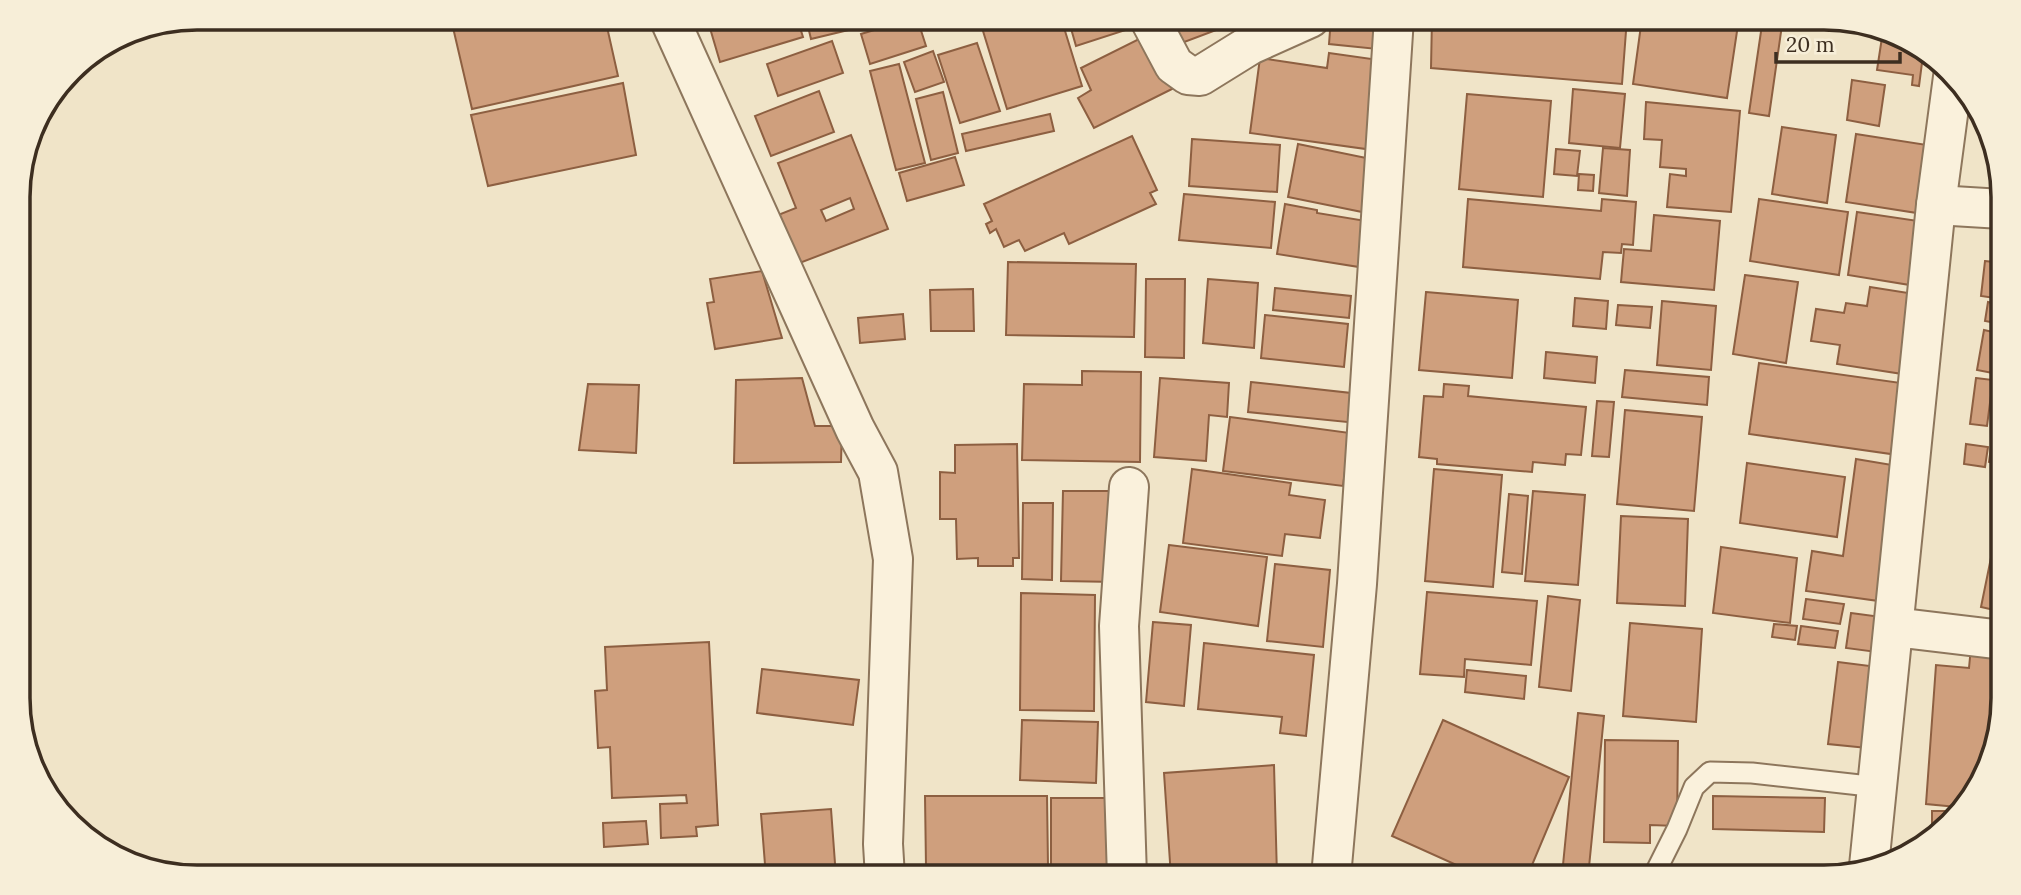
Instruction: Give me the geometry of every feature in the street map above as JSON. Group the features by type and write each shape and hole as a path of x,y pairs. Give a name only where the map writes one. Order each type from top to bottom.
{"street":[{"path":"674,30 850,418 878,472 893,559 884,865"},
{"path":"1155,30 1174,65 1188,75 1200,76 1250,46 1284,30"},
{"path":"1332,865 1357,583 1393,30"},
{"path":"1870,858 1936,205 1951,89"},
{"path":"1936,205 1991,208"},
{"path":"1127,865 1119,626 1129,487"},
{"path":"1894,627 1991,639"}],"lane":[{"path":"1659,865 1694,786 1710,772 1752,773 1878,787"}],"building":[{"path":"454,30 608,30 618,76 472,109"},
{"path":"711,30 801,30 803,37 720,62"},
{"path":"809,30 848,30 811,39"},
{"path":"874,30 921,30 926,46 870,64 861,34"},
{"path":"983,30 1065,30 1082,86 1007,109"},
{"path":"1071,30 1126,30 1076,46"},
{"path":"1174,30 1216,30 1179,44"},
{"path":"1330,30 1378,30 1377,49 1329,44"},
{"path":"1432,30 1626,30 1622,84 1431,68"},
{"path":"1640,30 1737,30 1727,98 1633,84"},
{"path":"1761,30 1781,30 1769,116 1749,113"},
{"path":"1149,34 1176,87 1094,128 1078,98 1091,90 1081,68"},
{"path":"1882,40 1922,61 1919,86 1912,85 1913,75 1877,70"},
{"path":"832,41 843,73 778,96 767,64"},
{"path":"977,43 1000,111 960,123 938,55"},
{"path":"933,51 944,82 915,92 904,62"},
{"path":"1329,53 1379,60 1366,149 1250,133 1260,58 1327,68"},
{"path":"899,64 925,163 896,170 870,71"},
{"path":"1852,80 1885,85 1879,126 1847,120"},
{"path":"623,83 636,155 488,186 471,115"},
{"path":"1573,89 1625,94 1620,148 1569,143"},
{"path":"819,91 834,132 771,156 755,116"},
{"path":"943,92 958,153 931,160 916,99"},
{"path":"1467,94 1551,101 1543,197 1459,189"},
{"path":"1646,102 1740,111 1731,212 1667,207 1670,174 1686,176 1686,169 1660,167 1662,140 1644,139"},
{"path":"1050,114 1054,131 966,151 962,134"},
{"path":"1782,127 1836,135 1827,203 1772,194"},
{"path":"1856,134 1927,145 1917,213 1846,202"},
{"path":"851,135 888,229 797,264 778,215 796,208 778,163","holes":["850,198 854,209 826,221 821,210"]},
{"path":"1132,136 1157,190 1150,193 1156,204 1069,244 1064,233 1025,251 1019,240 1004,247 996,229 990,233 986,224 992,221 984,204"},
{"path":"1192,139 1280,145 1277,192 1189,186"},
{"path":"1298,144 1376,160 1367,213 1288,197"},
{"path":"1603,148 1630,150 1627,196 1599,193"},
{"path":"1556,149 1580,151 1577,176 1554,174"},
{"path":"955,157 964,185 907,201 899,173"},
{"path":"1579,174 1594,175 1593,191 1578,190"},
{"path":"1184,194 1275,202 1271,248 1179,240"},
{"path":"1468,199 1601,211 1602,199 1636,202 1633,245 1622,244 1621,253 1603,252 1600,279 1463,267"},
{"path":"1759,199 1848,212 1839,275 1750,261"},
{"path":"1285,204 1317,210 1317,213 1366,221 1359,267 1277,254"},
{"path":"1857,212 1925,222 1916,286 1848,275"},
{"path":"1654,215 1720,221 1714,290 1621,282 1624,249 1651,251"},
{"path":"1985,261 1991,262 1991,297 1981,296"},
{"path":"1008,262 1136,264 1134,337 1006,335"},
{"path":"762,271 782,338 715,349 707,303 714,302 710,279"},
{"path":"1745,275 1798,282 1786,363 1733,354"},
{"path":"1146,279 1185,279 1184,358 1145,357"},
{"path":"1208,279 1258,283 1254,348 1203,343"},
{"path":"1870,287 1921,295 1909,375 1837,364 1840,345 1811,341 1816,309 1844,313 1846,303 1867,306"},
{"path":"1275,288 1351,296 1349,318 1273,310"},
{"path":"973,289 974,331 931,331 930,290"},
{"path":"1426,292 1518,300 1512,378 1419,370"},
{"path":"1575,298 1608,301 1606,329 1573,326"},
{"path":"1662,301 1716,306 1711,370 1657,365"},
{"path":"1988,302 1991,303 1991,322 1985,321"},
{"path":"1618,305 1652,307 1650,328 1616,325"},
{"path":"903,314 905,339 860,343 858,318"},
{"path":"1265,315 1348,324 1344,367 1261,358"},
{"path":"1984,330 1991,332 1991,373 1977,370"},
{"path":"1546,352 1597,357 1595,383 1544,378"},
{"path":"1759,363 1901,383 1891,454 1749,434"},
{"path":"1625,370 1709,377 1707,405 1622,397"},
{"path":"1082,371 1141,372 1140,462 1022,460 1024,384 1082,385"},
{"path":"802,378 815,426 842,426 841,462 734,463 736,380"},
{"path":"1160,378 1229,383 1227,417 1209,415 1206,461 1154,457"},
{"path":"1976,378 1991,380 1987,426 1970,424"},
{"path":"1251,382 1360,394 1357,423 1248,412"},
{"path":"588,384 639,385 636,453 579,450"},
{"path":"1444,384 1469,386 1468,396 1586,407 1581,455 1566,454 1565,465 1533,462 1532,472 1437,464 1437,459 1419,457 1424,396 1443,397"},
{"path":"1597,401 1614,402 1609,457 1592,456"},
{"path":"1625,410 1702,417 1694,511 1617,504"},
{"path":"1230,417 1350,433 1343,486 1223,471"},
{"path":"1017,444 1019,558 1013,558 1013,566 978,566 978,558 957,559 956,519 940,519 940,472 955,473 955,445"},
{"path":"1966,444 1988,447 1985,467 1964,464"},
{"path":"1856,459 1904,467 1886,602 1806,591 1812,551 1843,556"},
{"path":"1747,463 1845,477 1837,537 1740,523"},
{"path":"1192,469 1291,483 1289,495 1325,500 1320,538 1285,534 1282,556 1183,543"},
{"path":"1434,469 1502,475 1493,587 1425,581"},
{"path":"1063,491 1117,491 1116,582 1061,581"},
{"path":"1533,491 1585,495 1578,585 1525,581"},
{"path":"1509,494 1528,496 1522,574 1502,572"},
{"path":"1023,503 1053,503 1052,580 1022,579"},
{"path":"1621,516 1688,519 1685,606 1617,603"},
{"path":"1169,545 1267,557 1258,626 1160,612"},
{"path":"1721,547 1797,558 1790,623 1713,613"},
{"path":"1991,558 1991,609 1981,607"},
{"path":"1275,564 1330,570 1323,647 1267,641"},
{"path":"1427,592 1537,601 1531,665 1465,659 1464,677 1420,674"},
{"path":"1021,593 1095,595 1094,711 1020,710"},
{"path":"1548,596 1580,600 1571,691 1539,687"},
{"path":"1806,599 1844,604 1840,624 1803,619"},
{"path":"1851,613 1889,618 1884,653 1846,648"},
{"path":"1153,622 1191,625 1184,706 1146,702"},
{"path":"1630,623 1702,629 1696,722 1623,716"},
{"path":"1774,624 1797,626 1795,640 1772,637"},
{"path":"1801,626 1838,631 1835,648 1798,644"},
{"path":"709,642 718,825 696,827 697,836 661,838 660,804 687,803 686,795 612,798 610,747 598,748 595,691 607,690 605,647"},
{"path":"1204,643 1314,655 1306,736 1280,733 1282,717 1198,709"},
{"path":"1971,647 1991,648 1991,709 1979,762 1951,806 1926,804 1936,665 1969,668"},
{"path":"1838,662 1886,668 1877,749 1828,744"},
{"path":"762,669 859,680 853,725 757,713"},
{"path":"1467,670 1526,676 1524,699 1465,692"},
{"path":"1578,713 1604,716 1589,865 1563,865"},
{"path":"1022,720 1098,722 1096,783 1020,780"},
{"path":"1443,720 1569,777 1532,865 1456,865 1392,836"},
{"path":"1605,740 1678,741 1677,826 1650,825 1650,843 1604,842"},
{"path":"1274,765 1277,865 1170,865 1164,773"},
{"path":"925,796 1047,796 1048,865 926,865"},
{"path":"1713,796 1825,798 1824,832 1713,829"},
{"path":"1051,798 1120,798 1120,865 1051,865"},
{"path":"831,809 835,865 765,865 761,814"},
{"path":"1932,811 1947,811 1934,824 1932,826"},
{"path":"646,821 648,844 604,847 603,823"}]}
